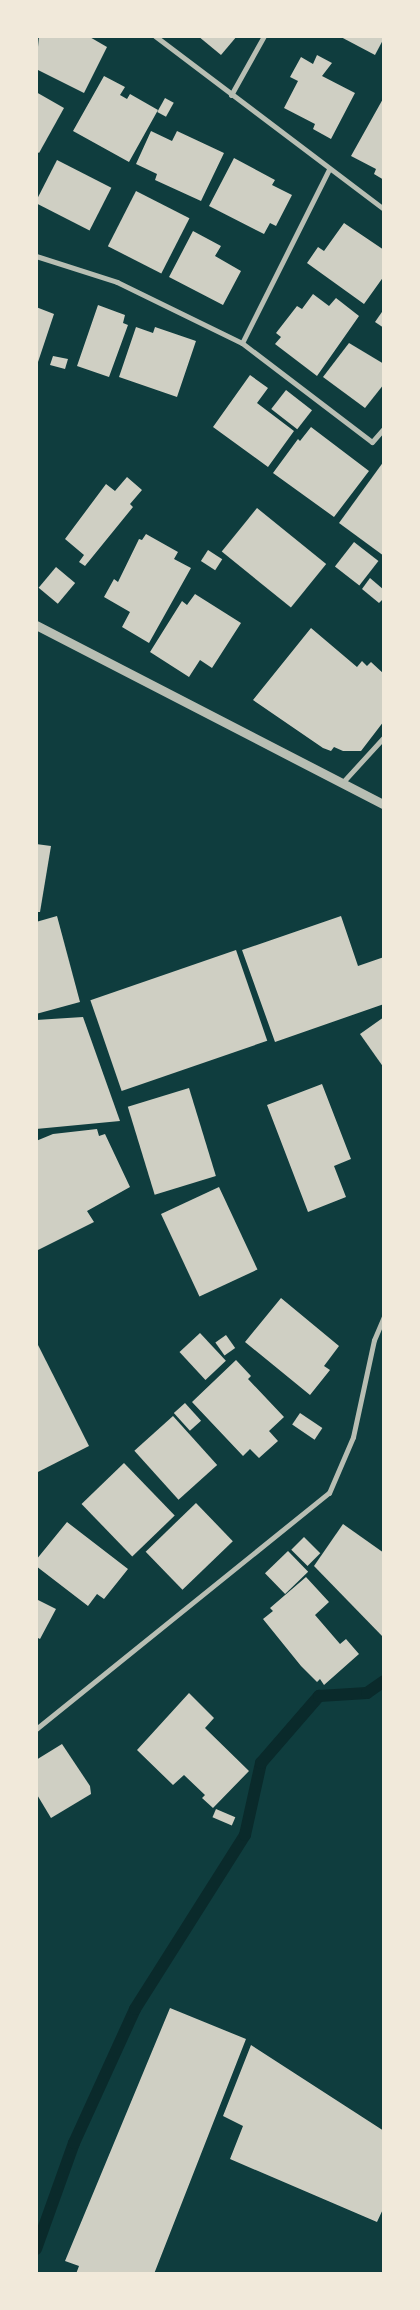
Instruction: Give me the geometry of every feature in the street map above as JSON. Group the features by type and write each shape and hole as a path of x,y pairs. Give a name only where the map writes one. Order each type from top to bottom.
{"street":[{"path":"154,36 384,209"},
{"path":"231,95 264,36"},
{"path":"242,343 329,169"},
{"path":"36,256 117,282 242,343 372,442 384,428"},
{"path":"36,625 384,805"},
{"path":"342,784 384,737"},
{"path":"36,1728 329,1492 353,1437 374,1340 384,1316"}],"building":[{"path":"39,36 88,36 107,47 84,93 36,69"},
{"path":"198,36 237,36 221,55"},
{"path":"339,36 384,36 384,38 375,55"},
{"path":"317,55 332,63 322,76 355,93 331,139 313,129 315,124 284,108 298,81 290,77 301,57 313,64"},
{"path":"104,76 125,87 120,95 127,99 130,94 158,110 129,162 73,131"},
{"path":"36,92 64,108 39,153 36,151"},
{"path":"384,97 384,180 374,174 376,169 351,156"},
{"path":"165,98 174,103 166,117 157,112"},
{"path":"151,131 172,141 177,131 224,153 201,201 155,180 157,174 136,164"},
{"path":"234,158 275,180 272,185 292,195 276,226 270,223 264,234 209,206"},
{"path":"57,160 111,188 90,230 36,203"},
{"path":"136,191 189,218 161,273 108,246"},
{"path":"344,223 384,250 384,276 364,304 307,263 318,247 324,251"},
{"path":"193,231 221,246 215,256 241,271 223,305 169,277"},
{"path":"313,294 329,306 336,298 359,316 317,376 275,344 281,337 276,333 297,306 302,309"},
{"path":"98,305 125,315 123,323 128,325 109,377 77,366"},
{"path":"36,307 54,314 37,365 36,365"},
{"path":"384,309 384,328 375,322"},
{"path":"136,327 153,333 155,327 196,341 177,397 119,377"},
{"path":"349,343 384,364 384,384 365,408 323,377"},
{"path":"53,356 68,359 65,369 50,365"},
{"path":"250,375 268,388 257,403 294,431 268,467 213,427"},
{"path":"286,390 312,410 297,429 271,409"},
{"path":"311,427 369,471 334,517 273,473 298,439 300,441"},
{"path":"384,461 384,556 339,523"},
{"path":"127,477 142,490 130,504 133,507 85,566 79,562 84,555 65,539 106,484 115,491"},
{"path":"257,508 326,564 291,608 222,552"},
{"path":"146,534 178,552 174,559 191,568 149,643 122,627 130,612 104,597 114,579 118,582 139,539 142,540"},
{"path":"354,542 378,561 359,586 335,566"},
{"path":"208,550 222,559 215,570 201,561"},
{"path":"56,567 75,583 58,604 39,588"},
{"path":"370,578 384,590 384,598 379,603 362,589"},
{"path":"195,594 241,623 212,668 200,660 189,677 150,652 182,601 187,605"},
{"path":"311,628 357,667 362,661 367,666 371,662 384,674 384,721 361,751 343,751 334,747 331,751 323,748 253,700"},
{"path":"36,844 51,846 40,912 36,912"},
{"path":"57,916 80,1002 36,1014 36,922"},
{"path":"341,916 358,966 384,957 384,1004 275,1042 242,950"},
{"path":"236,950 267,1041 122,1091 90,1000"},
{"path":"83,1017 120,1121 36,1129 36,1020"},
{"path":"384,1017 384,1068 360,1034"},
{"path":"322,1084 351,1159 334,1166 346,1197 308,1212 267,1105"},
{"path":"189,1088 216,1176 155,1195 128,1107"},
{"path":"97,1129 99,1136 105,1134 130,1187 87,1211 94,1222 36,1251 36,1141 53,1134"},
{"path":"219,1187 257,1269 199,1297 161,1214"},
{"path":"281,1298 339,1346 324,1366 330,1370 310,1395 245,1342"},
{"path":"200,1333 226,1361 205,1380 180,1352"},
{"path":"226,1335 235,1348 225,1356 215,1342"},
{"path":"36,1341 89,1446 36,1473"},
{"path":"236,1360 251,1376 248,1379 284,1417 269,1431 278,1441 259,1458 250,1449 243,1456 192,1402"},
{"path":"185,1403 201,1421 190,1431 174,1413"},
{"path":"300,1413 322,1428 315,1440 292,1425"},
{"path":"173,1416 217,1465 179,1500 134,1451"},
{"path":"124,1463 175,1516 132,1556 82,1504"},
{"path":"196,1503 233,1541 182,1590 146,1552"},
{"path":"67,1522 128,1569 104,1599 97,1594 88,1606 36,1566 36,1560"},
{"path":"343,1524 384,1553 384,1638 314,1566"},
{"path":"304,1537 320,1553 308,1566 291,1550"},
{"path":"288,1551 308,1572 285,1594 265,1573"},
{"path":"306,1577 329,1602 315,1615 340,1644 346,1639 359,1654 324,1685 320,1679 317,1682 301,1666 263,1619 273,1611 270,1608"},
{"path":"36,1599 56,1609 40,1639 36,1637"},
{"path":"189,1693 214,1718 205,1728 249,1771 213,1808 202,1798 205,1795 184,1775 173,1785 137,1750"},
{"path":"62,1744 90,1786 91,1794 51,1818 36,1793 36,1760"},
{"path":"216,1809 235,1817 232,1825 212,1817"},
{"path":"170,2008 246,2039 154,2274 76,2274 79,2266 65,2261"},
{"path":"251,2045 384,2131 384,2207 377,2222 230,2159 243,2126 223,2116"}],"waterway":[{"path":"36,2249 74,2143 135,2009 245,1835 261,1763 319,1696 367,1693 384,1681"}]}
